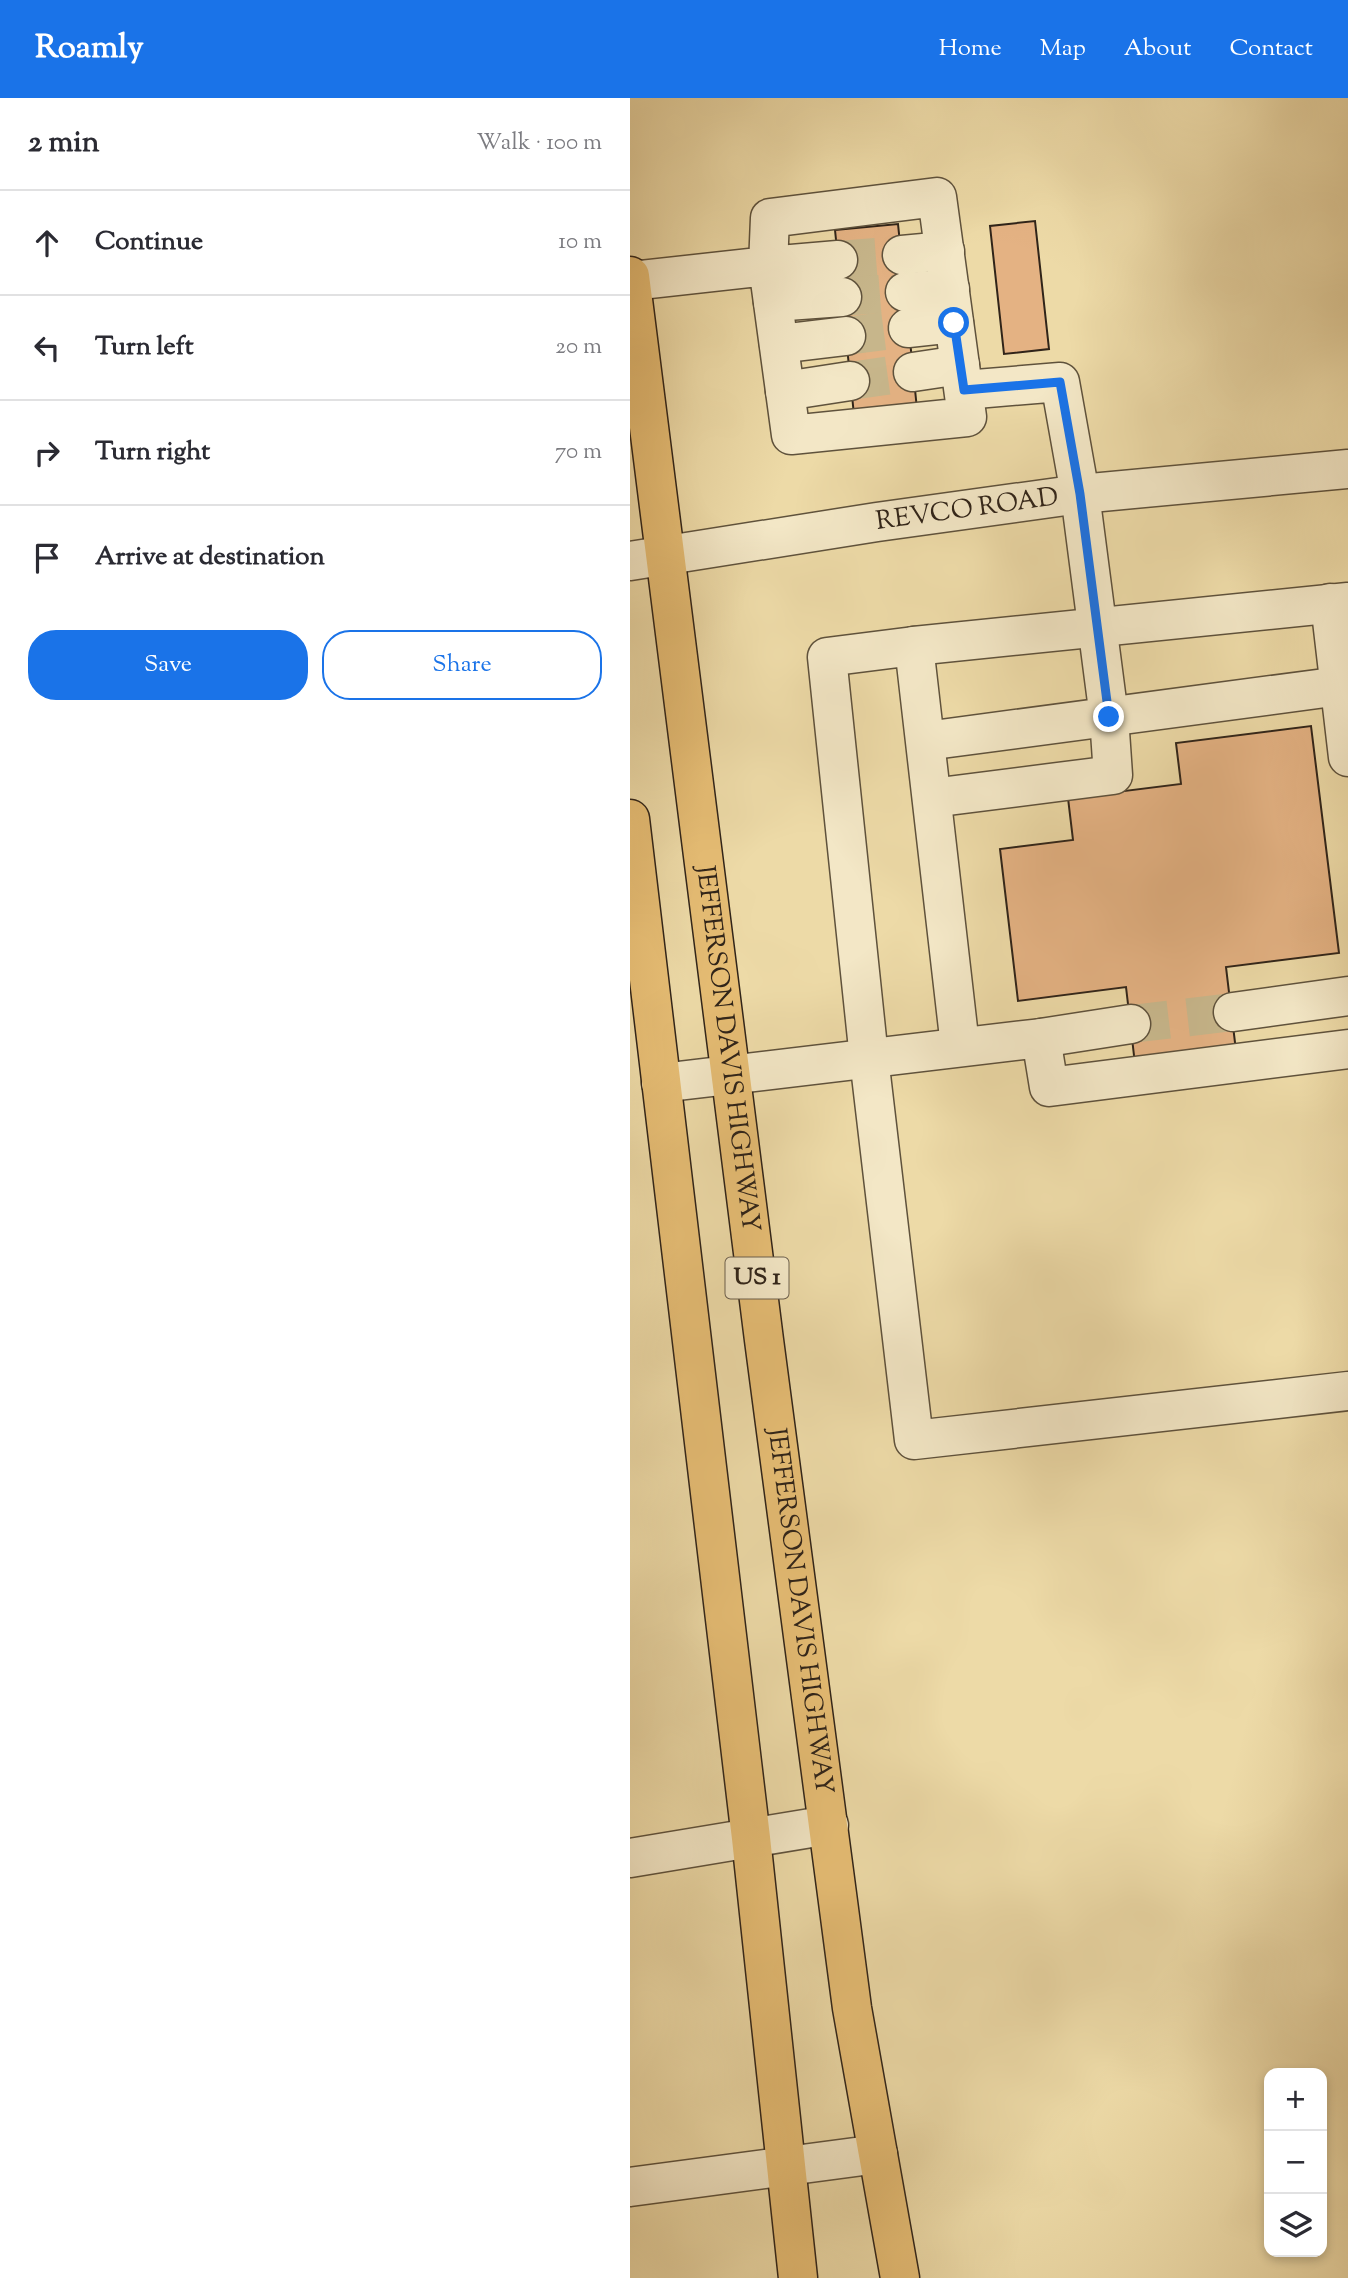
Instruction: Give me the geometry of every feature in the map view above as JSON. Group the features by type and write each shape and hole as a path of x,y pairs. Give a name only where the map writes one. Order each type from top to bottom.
{"highway":[{"name":"JEFFERSON DAVIS HIGHWAY","path":"630,276 648,558 731,1075 852,2008 900,2278"},
{"name":"US 1","path":"631,842 751,1838 798,2278"}],"street":[{"path":"937,197 945,251 967,417 791,435 771,284 770,218 937,197"},
{"path":"945,251 905,292 952,306"},
{"path":"631,281 771,284 840,279"},
{"path":"779,344 846,336"},
{"path":"913,372 962,378 1060,382 1080,494 1109,717 1113,775 932,798"},
{"path":"785,391 850,381"},
{"name":"REVCO ROAD","path":"648,558 1080,494 1348,469"},
{"path":"1348,757 1340,686 1339,602 827,657 869,1058 914,1440 1348,1391"},
{"path":"914,646 960,1046"},
{"path":"926,741 1340,686"},
{"path":"1233,1012 1348,996"},
{"path":"662,1083 1041,1038 1131,1024"},
{"path":"1041,1038 1049,1087 1348,1049"},
{"path":"630,1858 829,1825"},
{"path":"630,2187 878,2154"}],"building":[{"path":"1035,221 1049,349 1004,354 990,226"},
{"path":"898,224 917,409 854,415 835,230"},
{"path":"1311,726 1339,953 1226,967 1236,1051 1135,1064 1126,987 1018,1001 1000,849 1073,840 1068,798 1181,784 1176,743"}],"tunnel":[{"path":"838,260 902,255"},
{"path":"842,297 905,292"},
{"path":"846,336 908,328"},
{"path":"850,381 913,372"},
{"path":"1131,1024 1233,1012"}],"route":[{"path":"954,323 964,390 1060,382 1080,494 1109,717"}]}
